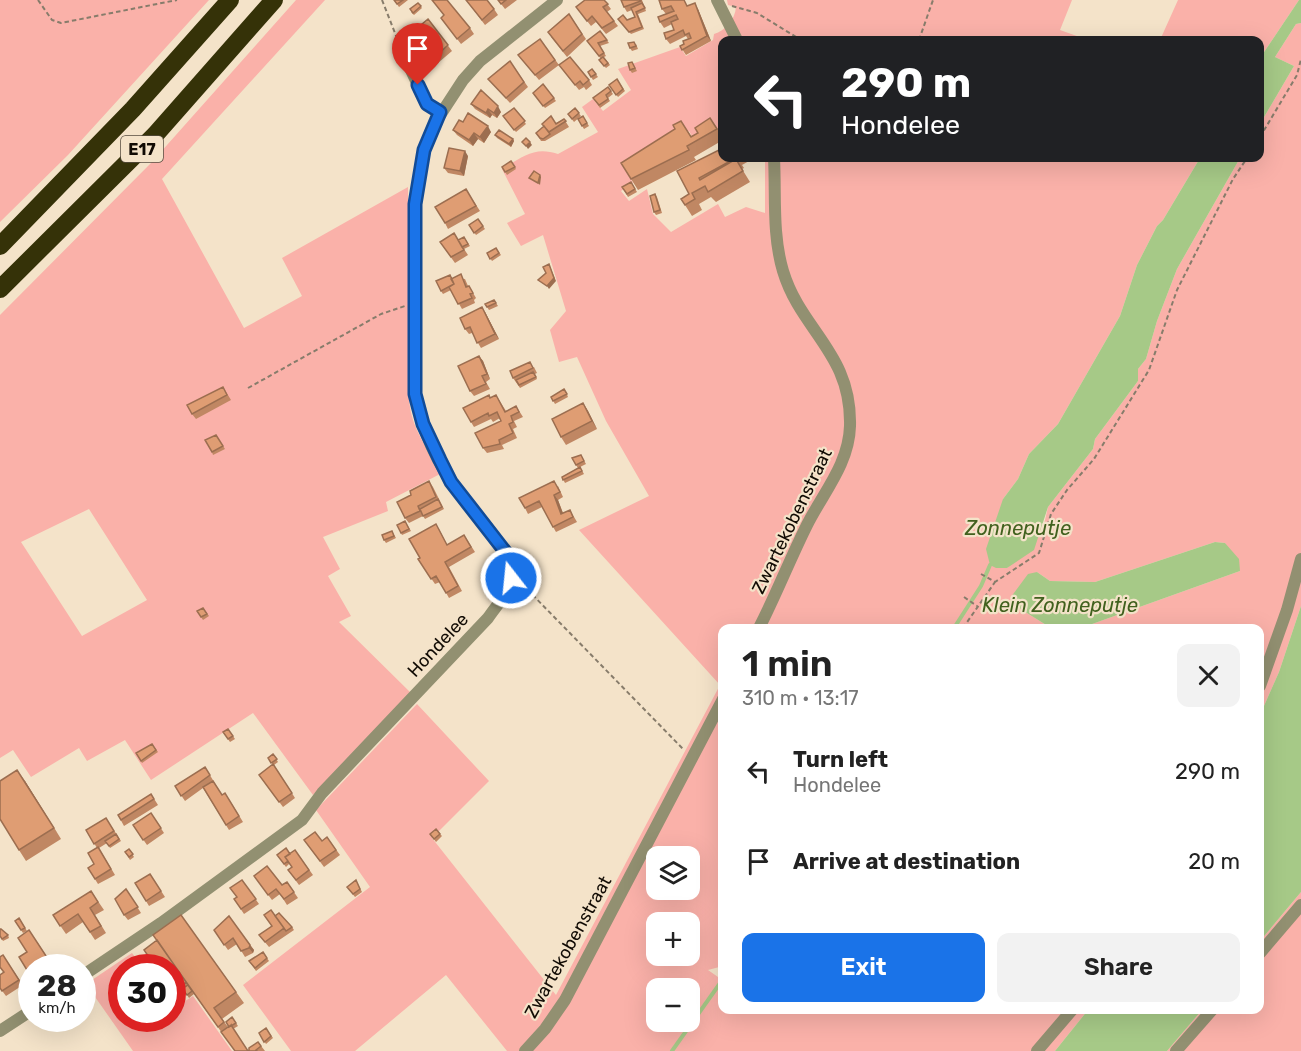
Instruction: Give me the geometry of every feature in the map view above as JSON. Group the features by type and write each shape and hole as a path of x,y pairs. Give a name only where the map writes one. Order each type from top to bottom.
{"highway":[{"name":"E17","path":"0,246 133,109 230,0"},
{"name":"E17","path":"0,289 155,135 274,0"}],"street":[{"path":"511,578 507,554 451,482 417,407 415,388 415,204 424,150 440,112 480,61 557,0"},
{"path":"723,3 735,36"},
{"path":"409,66 427,104 440,112"},
{"name":"Zwartekobenstraat","path":"761,624 807,524 839,470 850,428 846,386 839,366 800,306 783,271 775,221 774,162"},
{"path":"1264,675 1287,610 1301,559"},
{"name":"Hondelee","path":"96,967 161,924 302,820 322,793 488,618 511,578"},
{"name":"Zwartekobenstraat","path":"525,1051 545,1029 564,1000 718,708"},
{"path":"1264,948 1301,905"},
{"path":"1038,1051 1069,1014"},
{"path":"1176,1051 1208,1014"},
{"path":"0,1031 18,1019"}],"path":[{"path":"38,0 52,20 61,23 177,0"},
{"path":"382,0 409,66"},
{"path":"920,36 933,0"},
{"path":"723,3 757,13 794,36"},
{"path":"1264,130 1297,75 1301,59"},
{"path":"966,624 995,582 1039,553 1051,514 1067,490 1094,459 1149,370 1177,290 1233,179 1244,162"},
{"path":"248,388 394,307 416,304"},
{"path":"981,574 995,582"},
{"path":"511,578 524,585 685,751 693,755"},
{"path":"965,598 977,606"}],"shaded area":[{"path":"0,0 209,0 68,155 0,222"},
{"path":"296,0 325,0 162,179 244,328 302,296 282,258 408,187 410,323 408,393 418,433 442,473 386,502 388,511 323,537 340,569 328,576 351,616 339,622 412,694 313,795 253,713 151,780 125,740 87,761 79,748 31,777 13,750 0,758 0,315 151,163","holes":["89,509 147,600 82,636 21,542"]},
{"path":"727,0 1072,0 1060,30 1077,36 718,36 718,128 695,142 689,131 680,135 628,174 633,183 621,191 629,201 647,189 653,214 671,232 718,204 725,217 746,207 765,213 765,162 1198,162 1163,220 1157,226 1137,265 1120,316 1058,424 1029,454 1018,479 1003,499 1002,567 1007,568 1042,533 1048,507 1093,449 1095,439 1138,381 1138,369 1146,359 1157,321 1177,269 1238,162 1264,162 1264,117 1294,66 1275,57 1296,24 1301,23 1301,606 1279,672 1264,706 1264,624 1092,624 1240,571 1225,543 1215,542 1095,582 1050,581 1037,572 1011,597 1014,605 1045,624 718,624 718,683 579,530 649,496 606,421 577,357 559,362 550,330 566,311 543,235 521,246 507,223 525,214 502,169 535,152 558,154 598,132 582,107 593,99 603,111 631,90 618,69 680,47 686,56 713,40 714,34 729,24 736,7 728,5"},
{"path":"1178,0 1299,0 1264,52 1264,36 1162,36"},
{"path":"718,689 718,967 708,970 718,977 718,1014 1085,1014 1055,1051 507,1051 446,975 355,1051 291,1051 243,985 370,887 316,810 417,704 489,781 432,838 556,995"},
{"path":"1301,892 1301,1051 1167,1051 1199,1014 1264,1014 1264,936"},
{"path":"108,969 108,1015 96,998 96,977"},
{"path":"193,996 232,1051 133,1051 120,1032 186,1032 186,1001"}],"water":[{"path":"1301,0 1301,23 1296,24 1275,57 1294,66 1264,117 1264,52"},
{"name":"Zonneputje","path":"1198,162 1238,162 1177,269 1157,321 1146,359 1138,369 1138,381 1095,439 1093,449 1048,507 1034,550 1007,568 996,568 990,565 986,549 1003,499 1018,479 1029,454 1058,424 1120,316 1137,265 1157,226 1163,220"},
{"name":"Klein Zonneputje","path":"1215,542 1225,543 1239,559 1240,571 1092,624 1045,624 1014,605 1011,597 1028,574 1037,572 1050,581 1095,582"},
{"path":"1301,606 1301,892 1264,936 1264,706 1279,672"},
{"path":"1085,1014 1199,1014 1167,1051 1055,1051"}],"building":[{"path":"432,0 447,0 470,28 457,39 441,18 444,15"},
{"path":"466,0 487,0 494,9 482,20"},
{"path":"585,0 604,0 608,4 603,7 614,21 602,28 592,16 587,21 576,7"},
{"path":"621,0 640,0 641,1 624,7"},
{"path":"659,0 684,0 687,6 695,3 707,36 682,50 680,46 684,44 683,41 691,38 689,33 685,35 683,30 666,39 664,33 674,30 671,22 678,19 676,15 660,22 658,17 674,11 671,6 662,9"},
{"path":"418,3 421,6 413,13 410,9"},
{"path":"642,3 645,8 636,12 642,27 629,32 618,19 623,15 627,20 635,17 631,8"},
{"path":"569,14 582,34 563,51 548,32"},
{"path":"428,19 448,45 434,58 415,30"},
{"path":"600,31 607,40 598,43 604,53 599,56 587,41"},
{"path":"540,39 555,60 535,75 518,55"},
{"path":"634,42 636,46 630,48 628,43"},
{"path":"570,57 589,80 583,85 580,81 575,85 559,65"},
{"path":"603,57 608,63 604,66 599,60"},
{"path":"510,61 524,82 506,98 488,79"},
{"path":"632,62 635,68 630,70 628,63"},
{"path":"592,69 596,74 591,77 588,72"},
{"path":"617,79 623,89 616,95 609,85"},
{"path":"543,84 554,98 543,106 533,93"},
{"path":"608,87 611,91 606,95 608,99 599,105 593,98"},
{"path":"481,90 498,106 494,113 488,109 486,113 471,104"},
{"path":"514,108 525,121 514,130 503,116"},
{"path":"575,108 579,113 572,119 568,114"},
{"path":"468,113 488,126 480,137 474,133 469,140 453,130 459,120 463,122"},
{"path":"551,116 556,124 564,119 566,121 549,132 542,124"},
{"path":"583,116 587,123 582,126 578,119"},
{"path":"710,118 717,129 687,146 689,150 631,179 621,163 675,129 673,125 681,121 691,137 698,133 695,128"},
{"path":"544,126 550,134 543,139 536,133"},
{"path":"499,130 513,139 509,144 495,135"},
{"path":"526,138 530,142 526,146 522,142"},
{"path":"449,148 465,151 460,171 444,168"},
{"path":"718,150 718,162 729,162 699,178 700,180 731,162 738,162 743,171 708,192 705,186 692,193 695,199 685,205 681,199 689,194 677,171"},
{"path":"511,161 515,167 505,172 502,167"},
{"path":"534,171 540,175 538,183 529,178"},
{"path":"631,182 635,189 627,194 622,187"},
{"path":"466,189 476,206 445,223 435,207"},
{"path":"655,194 660,210 654,212 650,196"},
{"path":"478,219 483,226 474,233 469,225"},
{"path":"454,233 464,250 451,257 440,242"},
{"path":"464,237 468,244 462,247 458,240"},
{"path":"496,248 499,253 490,259 487,253"},
{"path":"549,264 554,278 547,286 538,280 546,273 543,267"},
{"path":"461,274 466,287 469,286 473,293 470,294 472,298 458,304 449,287 454,284 451,279"},
{"path":"450,275 454,284 441,291 436,281"},
{"path":"494,300 496,303 487,307 485,304"},
{"path":"482,307 495,334 477,343 470,327 465,329 460,318"},
{"path":"479,356 487,374 482,376 486,384 470,391 458,366"},
{"path":"530,362 533,368 513,378 510,371"},
{"path":"533,372 536,377 519,385 516,380"},
{"path":"223,387 227,395 192,414 187,405"},
{"path":"564,389 567,394 553,401 551,397"},
{"path":"489,395 490,398 496,395 505,412 516,406 519,412 511,416 513,422 509,424 513,433 499,440 500,444 483,448 475,433 501,421 497,412 489,416 488,413 471,422 463,408"},
{"path":"583,403 592,421 561,437 552,419"},
{"path":"216,435 223,446 212,452 205,440"},
{"path":"581,455 584,461 576,465 572,458"},
{"path":"580,467 582,471 563,480 562,477"},
{"path":"429,481 436,497 418,506 420,511 405,518 397,502 411,495 410,491"},
{"path":"554,481 560,492 554,495 561,514 570,510 573,517 553,527 539,501 525,508 519,498"},
{"path":"438,499 442,507 423,516 420,509"},
{"path":"405,521 409,529 401,533 397,525"},
{"path":"436,524 447,545 464,535 471,547 445,562 458,586 446,593 436,576 431,579 409,539"},
{"path":"392,531 394,536 384,540 382,535"},
{"path":"203,608 207,614 201,617 197,611"},
{"path":"228,729 233,736 228,739 223,732"},
{"path":"152,744 156,750 141,761 136,753"},
{"path":"273,754 277,759 271,763 268,758"},
{"path":"273,764 292,793 279,802 259,775"},
{"path":"205,767 210,775 181,796 175,786"},
{"path":"17,770 54,828 19,850 0,819 0,781"},
{"path":"213,781 222,795 225,793 239,816 226,825 203,787"},
{"path":"151,794 154,799 121,820 118,815"},
{"path":"151,813 161,828 143,840 133,825"},
{"path":"106,818 114,831 94,844 86,830"},
{"path":"436,829 440,834 434,839 430,834"},
{"path":"315,832 322,841 327,837 336,850 320,861 304,840"},
{"path":"116,834 119,839 109,846 105,841"},
{"path":"98,847 111,869 95,879 88,868 94,864 88,853"},
{"path":"286,848 290,854 285,857 288,861 284,864 277,855"},
{"path":"129,849 133,854 129,857 125,852"},
{"path":"295,850 309,870 296,880 288,870 292,867 285,857"},
{"path":"267,866 282,885 287,882 294,892 284,899 276,889 268,895 254,876"},
{"path":"150,874 161,891 146,901 135,883"},
{"path":"242,880 256,899 241,909 234,899 237,897 230,888"},
{"path":"356,880 360,889 353,894 347,887"},
{"path":"126,889 138,907 124,915 115,899"},
{"path":"91,891 98,902 90,908 101,926 90,932 78,914 60,926 53,915"},
{"path":"271,910 284,928 265,942 259,935 272,926 264,915"},
{"path":"279,913 292,927 286,931 275,916"},
{"path":"181,915 236,992 214,1008 224,1022 218,1027 186,982 186,954 166,954 153,935"},
{"path":"229,916 250,945 249,948 241,951 233,938 224,945 214,930"},
{"path":"19,918 25,928 21,930 15,921"},
{"path":"0,929 8,935 2,939 0,936"},
{"path":"29,930 45,954 24,954 27,952 18,938"},
{"path":"157,940 167,954 147,954 144,950"},
{"path":"263,952 267,958 255,968 249,961"},
{"path":"3,955 18,978 2,991 0,975 4,972 0,967 0,957"},
{"path":"188,985 192,991 187,995 186,994"},
{"path":"232,1017 236,1023 229,1027 226,1022"},
{"path":"231,1025 248,1051 235,1051 221,1032"},
{"path":"266,1028 271,1036 264,1042 259,1033"},
{"path":"258,1042 261,1046 257,1051 249,1051 249,1048"}],"waterway":[{"path":"957,624 981,586 990,565"},
{"path":"672,1051 718,986"}],"route":[{"path":"418,85 427,104 440,112 424,150 415,204 415,394 417,407 451,482 507,554 511,578"}]}
